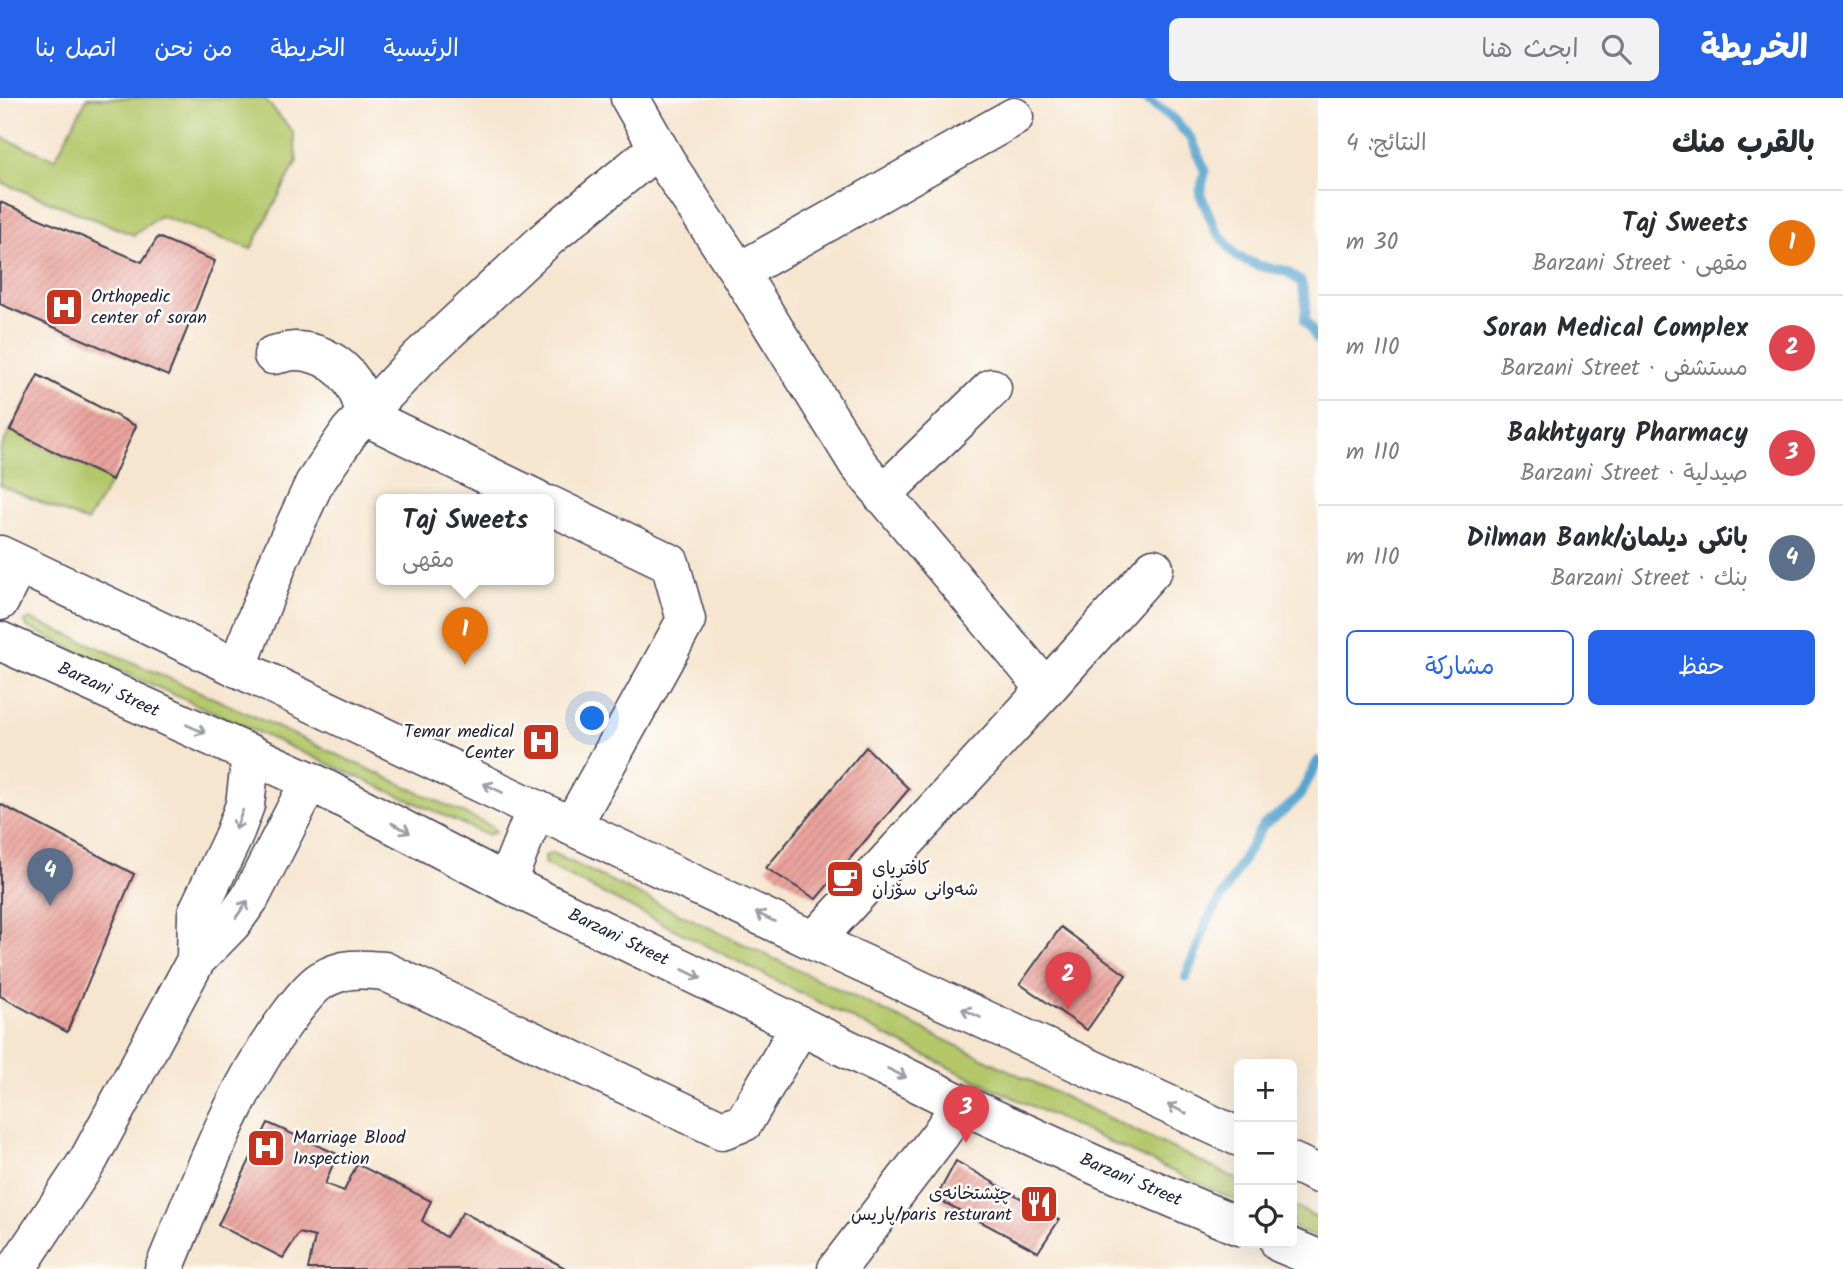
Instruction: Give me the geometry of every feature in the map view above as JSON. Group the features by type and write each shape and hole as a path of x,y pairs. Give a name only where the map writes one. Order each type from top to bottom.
{"main road":[{"path":"630,98 671,170 739,272 858,464 1046,689"},
{"path":"739,272 1014,117"},
{"path":"237,668 280,558 314,484 350,431 418,359 550,236 658,148"},
{"path":"273,355 294,351 315,354 334,363 350,377 360,396 365,416"},
{"path":"882,495 992,388"},
{"path":"365,416 526,494"},
{"path":"554,507 670,563 686,620 572,826"},
{"path":"0,601 9,560 814,941 1234,1136"},
{"path":"814,941 1154,568"},
{"name":"Barzani Street","path":"0,641 310,781 506,883 961,1104 1234,1224"},
{"path":"196,960 197,913 246,805 251,754"},
{"path":"16,1269 89,1159 196,960 242,911 310,781"},
{"path":"506,883 536,809"},
{"path":"164,1269 231,1110 265,1048 295,1008 320,981 350,968 384,971 722,1130 744,1122 800,1026"},
{"path":"856,1261 961,1104"},
{"path":"1297,1164 1318,1174"},
{"path":"1292,1248 1318,1259"}],"green space":[{"path":"87,98 264,98 293,132 297,161 251,249 160,216 134,235 0,182 0,137 55,159"},
{"path":"10,430 112,480 87,522 0,485 0,451"},
{"path":"30,619 262,720 491,826 496,832 487,835 81,653 27,627 25,622"},
{"path":"552,853 1234,1178 1234,1200 958,1072 545,864 545,856"},
{"path":"1297,1208 1318,1218 1318,1239 1297,1229"}],"building":[{"path":"0,202 142,262 158,237 215,261 168,376 0,304"},
{"path":"38,375 136,426 112,480 10,430"},
{"path":"866,747 909,789 816,899 766,868"},
{"path":"0,804 134,874 67,1032 0,996"},
{"path":"1061,927 1126,975 1087,1030 1020,984"},
{"path":"268,1123 337,1154 325,1184 344,1191 357,1164 431,1201 422,1221 446,1237 463,1212 567,1269 308,1269 315,1237 299,1233 283,1258 218,1225"},
{"path":"956,1161 1059,1220 1038,1252 936,1198"}],"waterway":[{"path":"1145,98 1174,119 1192,140 1205,171 1200,194 1215,229 1237,257 1260,266 1286,271 1301,282 1306,301 1305,320 1318,340"},
{"path":"1186,977 1207,922 1263,825 1300,795 1318,761"}],"place":[{"name":"Orthopedic center of soran","path":"64,307"},
{"name":"Taj Sweets","path":"465,665"},
{"name":"Temar medical Center","path":"541,742"},
{"name":"کافتریای شەوانی سۆران","path":"845,879"},
{"name":"بانکی دیلمان/Dilman Bank","path":"50,906"},
{"name":"Soran Medical Complex","path":"1068,1010"},
{"name":"Bakhtyary Pharmacy","path":"966,1143"},
{"name":"Marriage Blood Inspection","path":"266,1148"},
{"name":"چێشتخانەی پاریس/paris resturant","path":"1039,1204"}]}
